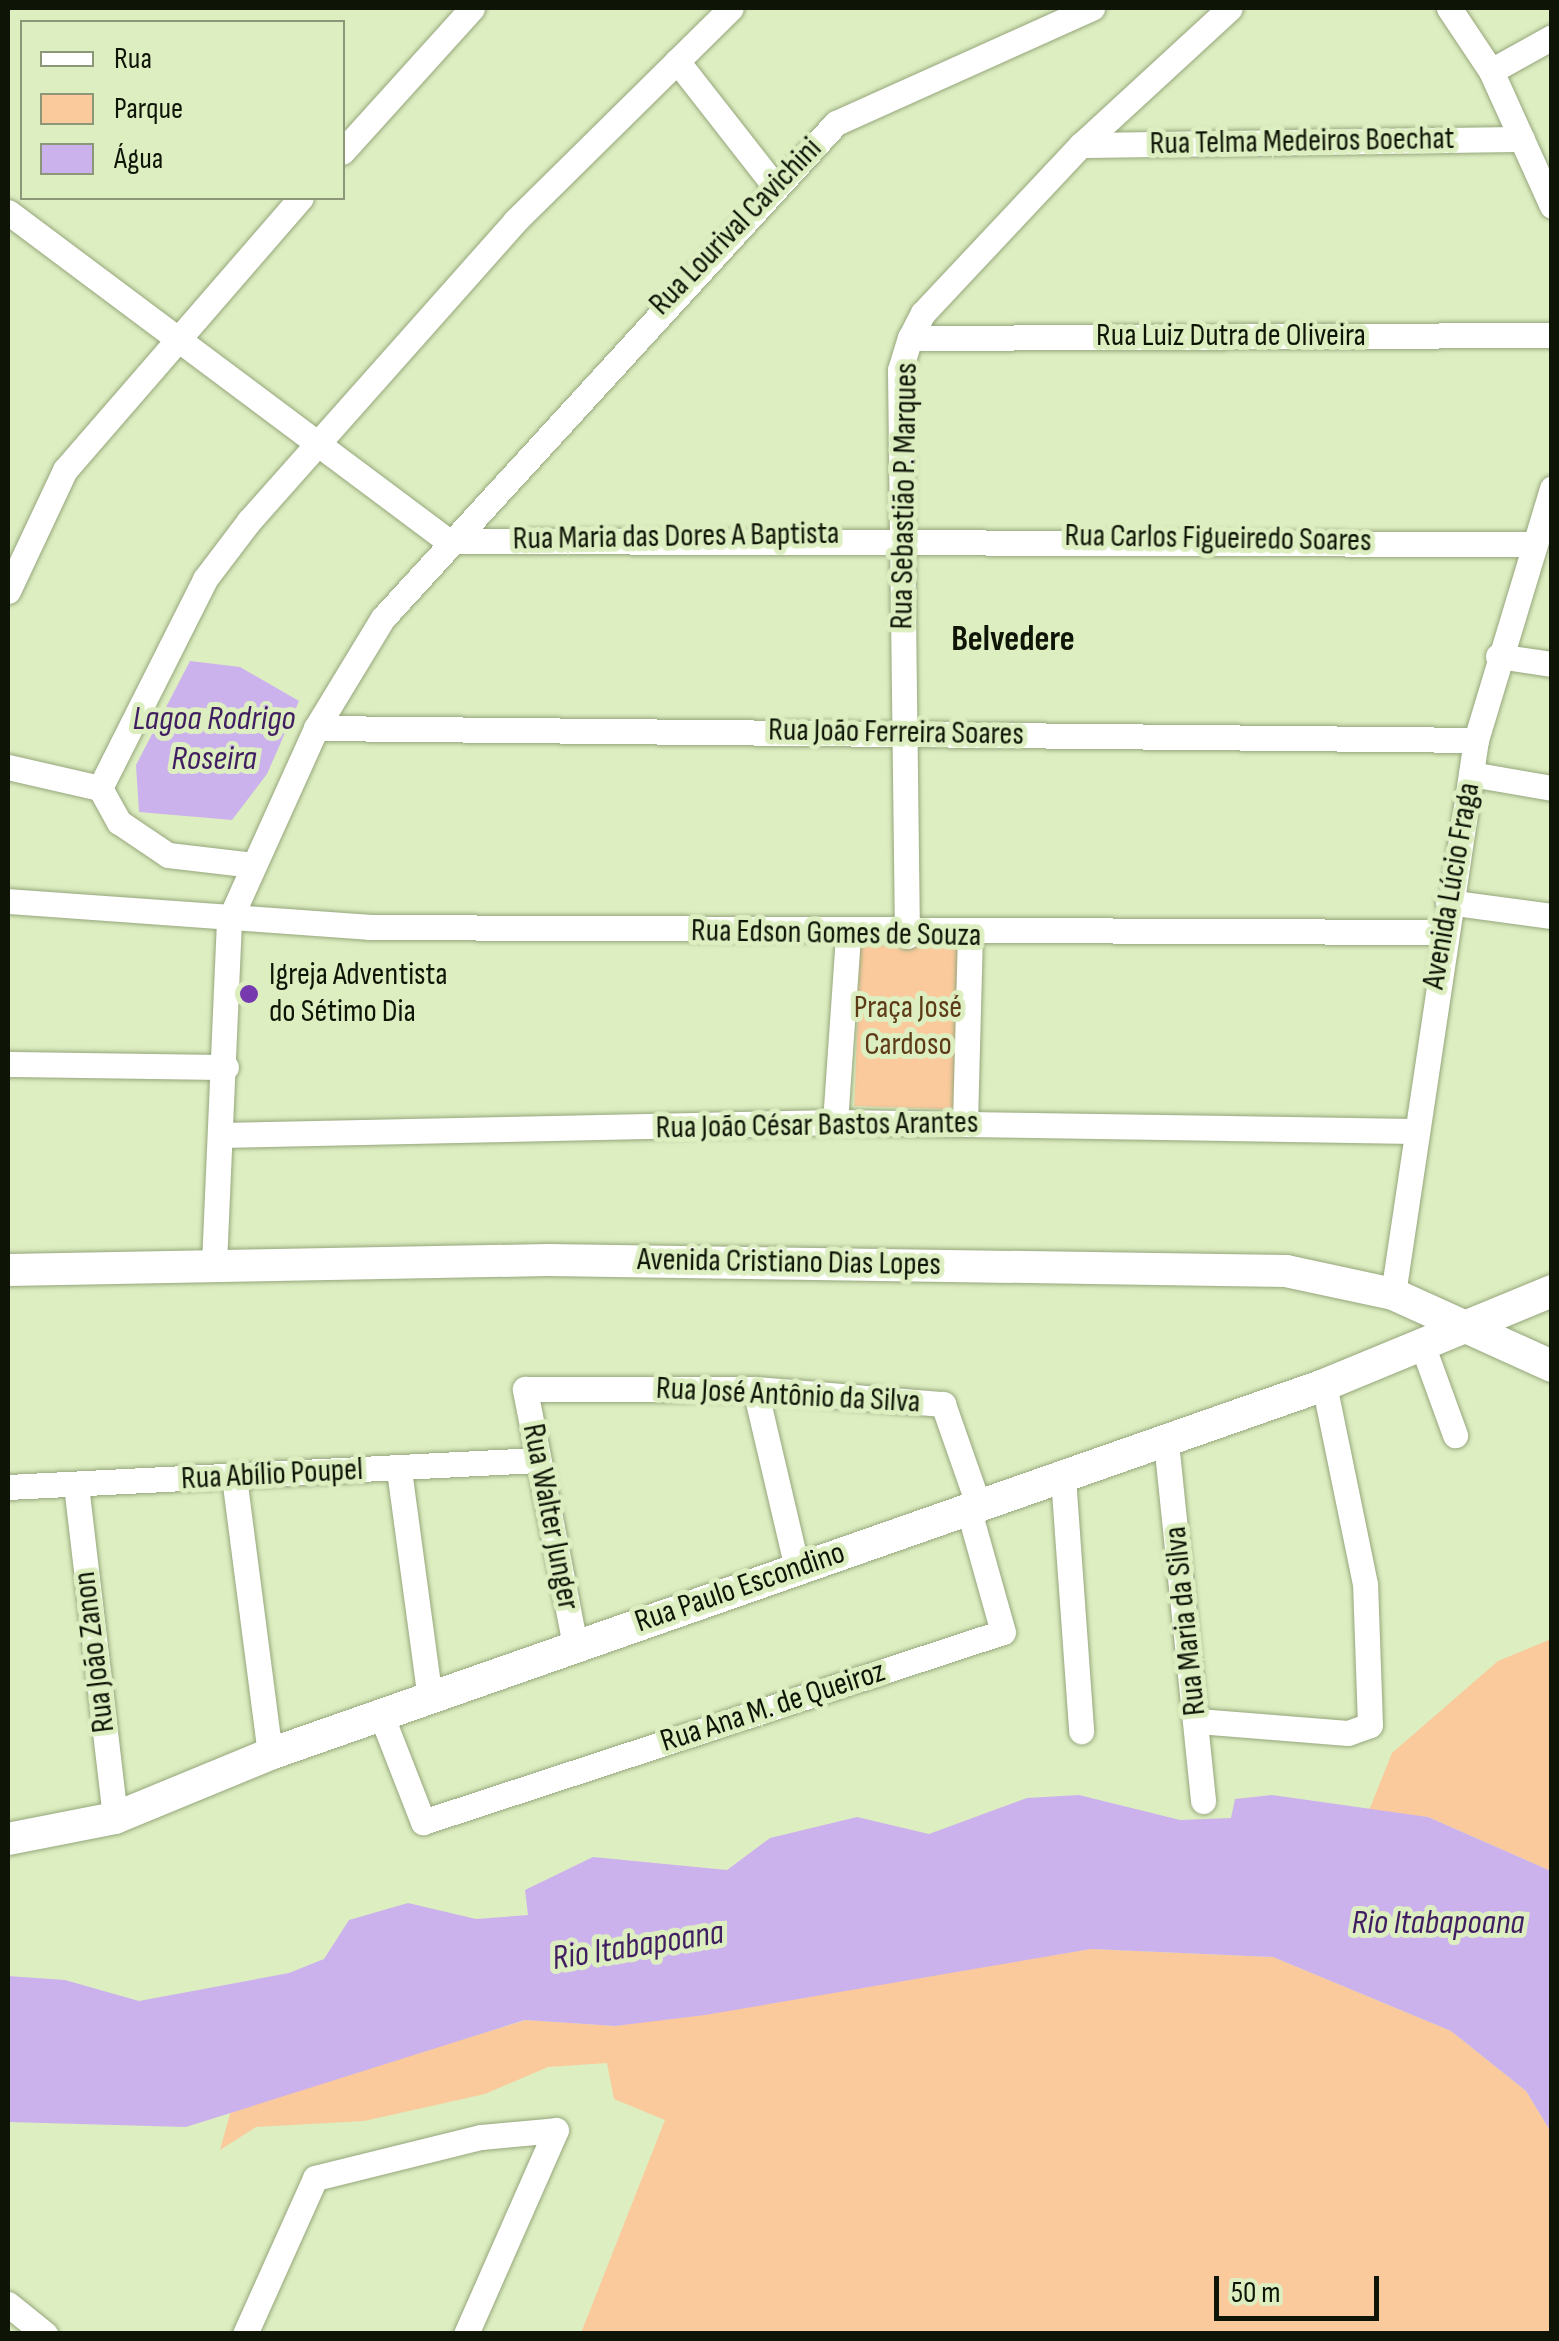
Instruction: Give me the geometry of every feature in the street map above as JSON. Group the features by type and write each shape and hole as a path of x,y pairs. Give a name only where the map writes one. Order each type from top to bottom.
{"main road":[{"name":"Avenida Cristiano Dias Lopes","path":"8,1270 214,1264 1237,1268 1332,1276 1393,1294 1471,1326 1552,1366"},
{"name":"Rua Paulo Escondino","path":"8,1839 115,1818 270,1754 1324,1385 1552,1291"}],"street":[{"path":"345,149 472,8"},
{"path":"100,788 205,579 317,443 514,221 731,8"},
{"name":"Rua Lourival Cavichini","path":"229,921 316,728 383,618 448,540 774,185 866,105 1092,8"},
{"name":"Rua Sebastião P. Marques","path":"907,936 900,370 910,338 922,313 1081,146 1230,8"},
{"path":"1450,8 1491,71 1549,192"},
{"path":"1491,71 1552,36"},
{"path":"677,61 774,185"},
{"name":"Rua Telma Medeiros Boechat","path":"1081,146 1522,139"},
{"path":"8,591 64,470 176,337 300,200"},
{"path":"8,212 448,540"},
{"name":"Rua Luiz Dutra de Oliveira","path":"910,338 1552,335"},
{"name":"Avenida Lúcio Fraga","path":"1393,1294 1442,932 1476,740 1498,656 1541,536 1552,488"},
{"name":"Rua Maria das Dores A Baptista","path":"448,540 903,535"},
{"name":"Rua Carlos Figueiredo Soares","path":"903,535 1541,536"},
{"path":"1498,656 1552,664"},
{"name":"Rua João Ferreira Soares","path":"316,728 1476,740"},
{"path":"8,767 100,788 119,822 168,855 253,865"},
{"path":"1471,774 1552,788"},
{"name":"Rua Edson Gomes de Souza","path":"8,901 229,921 848,936 1442,932"},
{"path":"1448,902 1552,916"},
{"path":"214,1264 226,1067 229,921"},
{"path":"835,1122 848,936"},
{"path":"965,1123 970,936"},
{"path":"8,1064 226,1067"},
{"name":"Rua João César Bastos Arantes","path":"220,1135 835,1122 1414,1131"},
{"path":"1422,1347 1455,1435"},
{"path":"1198,1721 1361,1734 1370,1726 1366,1584 1324,1385"},
{"name":"Rua José Antônio da Silva","path":"525,1388 755,1389 943,1404 974,1509"},
{"name":"Rua Walter Junger","path":"525,1388 575,1646"},
{"path":"755,1389 797,1568"},
{"name":"Rua Maria da Silva","path":"1166,1442 1198,1721 1203,1801"},
{"name":"Rua Abílio Poupel","path":"8,1486 399,1470 537,1460"},
{"path":"399,1470 430,1700"},
{"path":"234,1477 270,1754"},
{"path":"1062,1477 1081,1732"},
{"name":"Rua João Zanon","path":"76,1485 115,1818"},
{"name":"Rua Ana M. de Queiroz","path":"382,1717 423,1822 1003,1632 974,1509"},
{"path":"246,2334 315,2178 481,2136 556,2130 466,2334"},
{"path":"8,2304 45,2334"}],"green space":[{"name":"Praça José Cardoso","path":"860,945 961,949 955,1109 854,1106"},
{"path":"1551,1639 1551,1871 1428,1817 1368,1813 1392,1753 1498,1661"},
{"path":"1091,1949 1273,1957 1451,2031 1526,2091 1551,2132 1551,2333 581,2333 665,2120 614,2099 607,2063 548,2067 485,2094 364,2121 256,2127 220,2150 231,2110 526,2020 615,2026"}],"water":[{"name":"Lagoa Rodrigo Roseira","path":"190,661 240,667 299,701 267,774 232,820 139,812 136,765"},
{"name":"Rio Itabapoana","path":"1079,1795 1180,1820 1231,1818 1235,1799 1272,1795 1428,1817 1551,1871 1551,2132 1526,2091 1451,2031 1273,1957 1091,1949 705,2015 615,2026 525,2020 186,2127 8,2122 8,1976 65,1980 139,2001 289,1973 324,1959 349,1920 408,1903 476,1919 528,1915 525,1890 593,1857 727,1870 770,1838 857,1817 929,1834 1027,1798"}],"place":[{"name":"Igreja Adventista do Sétimo Dia","path":"249,994"}],"district":[{"name":"Belvedere","path":"1013,640"}]}
